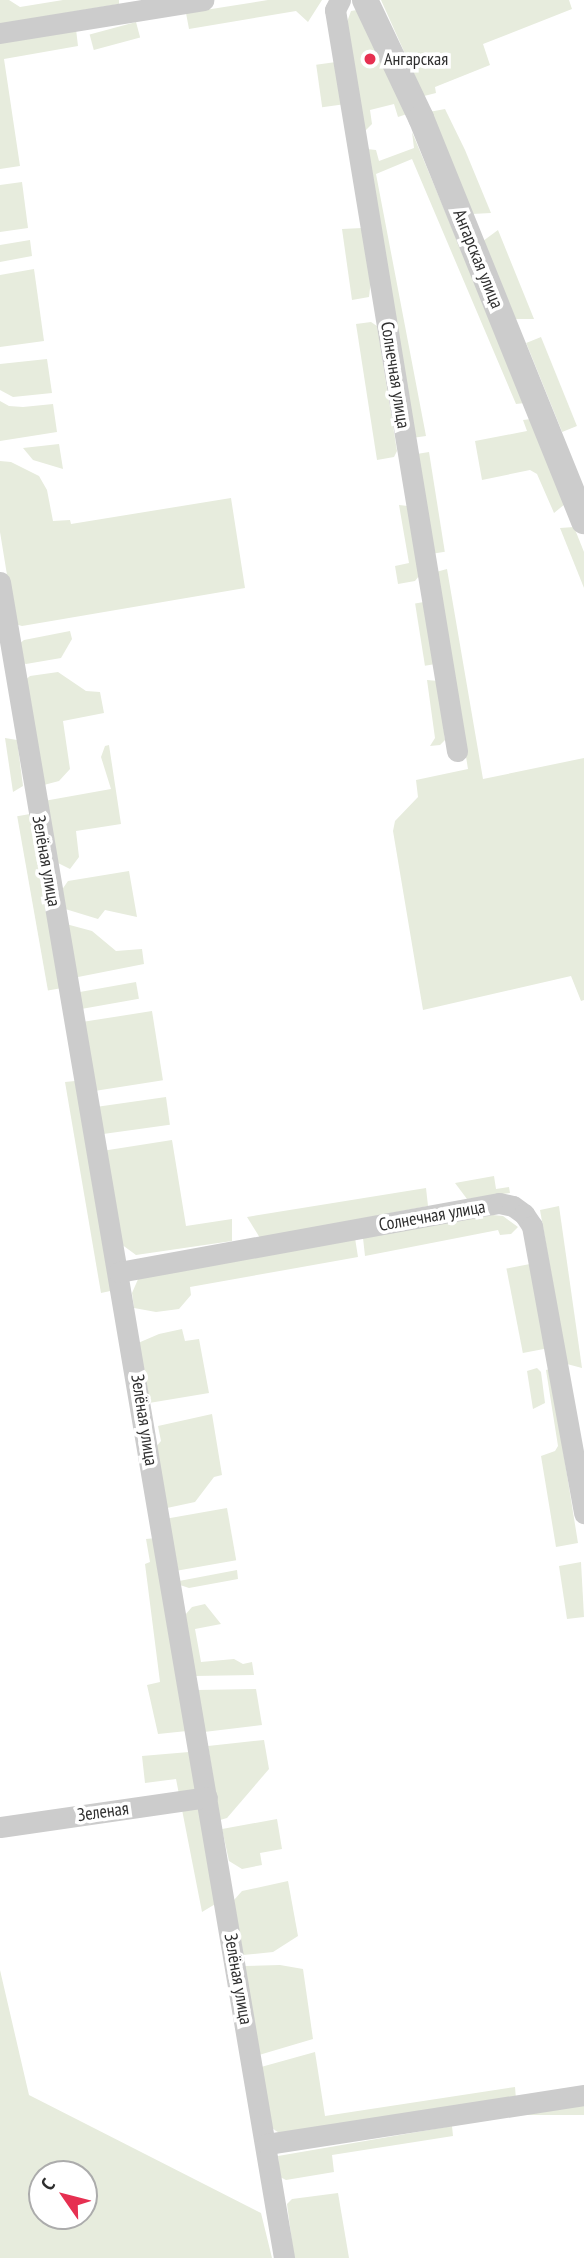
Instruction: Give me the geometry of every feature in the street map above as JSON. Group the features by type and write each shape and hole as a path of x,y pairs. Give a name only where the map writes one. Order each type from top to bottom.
{"street":[{"path":"0,33 203,0"},
{"name":"Солнечная улица","path":"340,0 335,10 457,751"},
{"name":"Ангарская улица","path":"365,0 421,118 584,522"},
{"name":"Зелёная улица","path":"0,582 45,858 119,1272 267,2144 284,2258"},
{"name":"Солнечная улица","path":"119,1272 499,1203 513,1206 524,1214 532,1226 584,1513"},
{"name":"Зеленая","path":"0,1827 207,1797"},
{"path":"267,2144 584,2095"}],"shaded area":[{"path":"0,0 9,0 20,7 63,0 119,0 119,4 0,24"},
{"path":"268,0 322,0 308,22 296,11 189,29 186,13"},
{"path":"381,0 569,0 572,9 483,44 490,65 435,87 436,93 424,96"},
{"path":"357,10 407,114 398,117 394,104 370,110 372,124 364,132 347,22 351,11"},
{"path":"136,22 140,37 94,50 90,34"},
{"path":"76,29 78,46 4,59 20,166 0,169 0,41"},
{"path":"336,62 342,105 322,107 316,65"},
{"path":"445,109 491,213 472,214 429,112"},
{"path":"412,132 525,403 516,404 412,159 376,174 426,436 412,438 367,149 376,150 379,161 414,148"},
{"path":"22,182 28,228 0,232 0,185"},
{"path":"362,228 371,280 369,297 352,300 342,229"},
{"path":"498,230 534,319 515,319 483,241"},
{"path":"30,240 32,256 0,262 0,245"},
{"path":"34,269 44,341 0,347 0,275"},
{"path":"371,322 377,326 397,451 394,457 377,460 356,324"},
{"path":"541,337 577,426 562,432 526,343"},
{"path":"47,359 52,393 13,397 0,390 0,364"},
{"path":"0,401 9,406 23,407 53,404 57,432 0,441"},
{"path":"531,419 565,504 554,513 537,474 530,470 482,480 475,441 527,431 523,420"},
{"path":"59,444 63,469 33,460 23,448"},
{"path":"429,452 445,552 431,554 415,454"},
{"path":"0,461 11,462 39,476 47,490 53,521 70,520 71,524 231,498 245,588 22,626 15,624 0,532"},
{"path":"399,505 408,506 419,576 415,581 398,584 395,566 409,563"},
{"path":"574,527 584,552 584,588 560,528"},
{"path":"447,569 483,779 584,758 584,1000 581,1001 571,976 423,1010 393,831 395,821 418,797 416,780 468,769 436,572"},
{"path":"424,602 434,664 425,666 415,603"},
{"path":"70,631 72,639 61,658 26,664 20,662 19,644 24,640"},
{"path":"58,672 86,691 100,692 104,713 63,721 70,769 59,781 40,786 24,681 30,676"},
{"path":"427,680 438,681 445,740 440,745 430,746 435,738"},
{"path":"5,738 17,740 23,786 13,792"},
{"path":"109,745 121,824 76,831 79,857 70,869 54,861 44,801 111,789 101,757 105,746"},
{"path":"30,814 61,988 48,991 17,816"},
{"path":"129,871 137,917 105,910 98,919 62,908 59,894 68,881"},
{"path":"66,924 92,931 116,951 142,949 144,964 73,978"},
{"path":"136,982 139,999 80,1009 77,992"},
{"path":"152,1011 163,1080 93,1091 82,1022"},
{"path":"75,1081 115,1290 101,1293 65,1082"},
{"path":"166,1097 170,1125 100,1135 96,1107"},
{"path":"172,1140 186,1226 232,1219 232,1241 136,1255 121,1244 102,1151"},
{"path":"494,1176 496,1189 509,1187 510,1193 467,1199 455,1183"},
{"path":"426,1188 428,1206 260,1238 247,1217"},
{"path":"559,1206 582,1368 567,1364 540,1210"},
{"path":"493,1215 503,1216 518,1227 511,1234 500,1235 498,1230 365,1256 363,1238"},
{"path":"355,1238 358,1257 190,1287 191,1295 179,1309 156,1312 134,1308 132,1293 139,1277"},
{"path":"530,1264 546,1348 523,1353 506,1269"},
{"path":"182,1329 185,1341 199,1339 209,1393 149,1403 138,1343 159,1334"},
{"path":"537,1368 541,1372 545,1403 533,1409 527,1371"},
{"path":"550,1369 578,1543 556,1547 541,1456 555,1451 558,1446 546,1370"},
{"path":"212,1414 222,1475 214,1477 195,1502 167,1508 155,1448 161,1441 158,1426"},
{"path":"227,1508 236,1560 178,1570 169,1518"},
{"path":"156,1538 187,1731 158,1734 147,1685 160,1682 145,1564 150,1562 146,1539"},
{"path":"581,1562 584,1617 567,1619 559,1566"},
{"path":"237,1570 238,1579 189,1588 180,1585 179,1581"},
{"path":"205,1604 221,1624 195,1629 201,1662 234,1659 243,1664 252,1662 254,1675 194,1676 185,1615 192,1607"},
{"path":"256,1689 262,1725 204,1732 196,1690"},
{"path":"264,1740 269,1769 227,1818 220,1820 208,1746"},
{"path":"189,1752 217,1903 202,1912 176,1779 145,1783 142,1756"},
{"path":"277,1819 282,1849 260,1853 262,1865 242,1869 229,1861 222,1829"},
{"path":"288,1881 298,1936 273,1952 243,1955 234,1900 242,1891"},
{"path":"280,1965 303,1969 313,2039 259,2055 244,1966"},
{"path":"0,1970 29,2095 261,2213 272,2258 0,2258"},
{"path":"315,2052 325,2116 515,2087 516,2099 282,2134 271,2127 261,2067"},
{"path":"464,2105 584,2105 584,2115 464,2115"},
{"path":"452,2126 453,2136 332,2155 334,2172 286,2180 280,2177 278,2156"},
{"path":"338,2193 349,2258 294,2258 287,2204 292,2199"}],"place":[{"name":"Ангарская","path":"370,59"}]}
